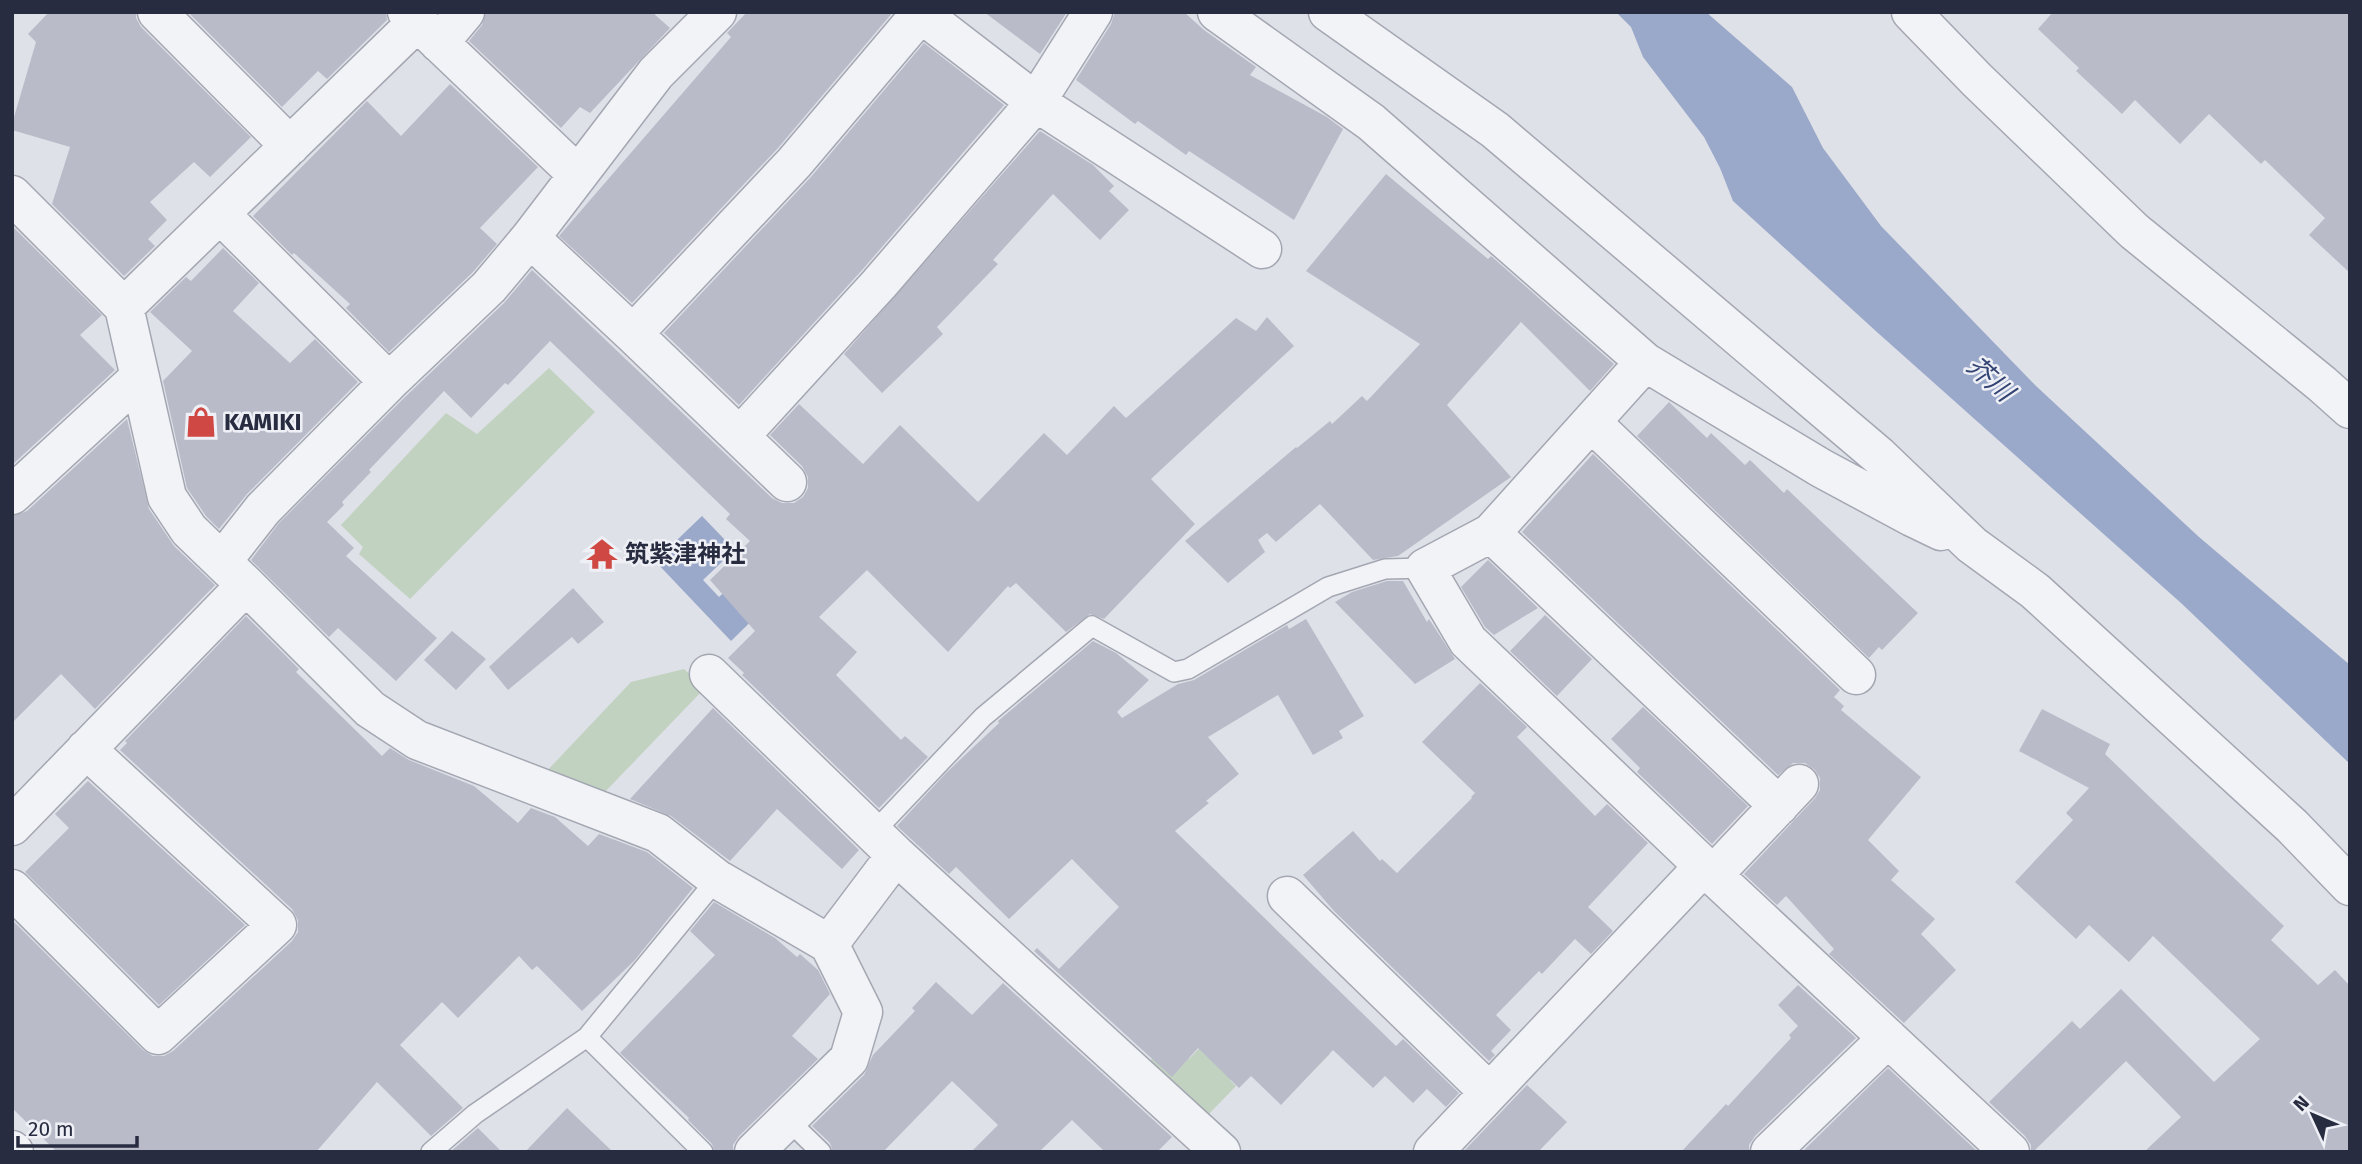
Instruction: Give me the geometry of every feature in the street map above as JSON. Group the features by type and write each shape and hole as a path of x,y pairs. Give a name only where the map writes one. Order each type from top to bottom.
{"street":[{"path":"157,12 290,146"},
{"path":"124,307 290,146 421,26 465,12"},
{"path":"12,826 86,749 234,572 263,509 389,382 489,287 530,239 656,73 717,12"},
{"path":"740,436 879,284 1036,102 1093,12"},
{"path":"1217,12 1371,122 1645,362 1821,468 1912,517 1972,545"},
{"path":"1328,12 1495,130 1879,456 1972,545 2035,591 2292,826 2350,886"},
{"path":"1910,12 2134,231 2350,409"},
{"path":"633,334 794,163 920,13 1036,102 1262,249"},
{"path":"421,26 578,175"},
{"path":"12,195 124,307 167,496 189,530 370,709 417,740 658,833 717,879 829,944 863,1012 849,1059 754,1152"},
{"path":"219,214 389,382"},
{"path":"530,239 787,482"},
{"path":"1645,362 1491,533 1425,568 1468,641 2011,1152"},
{"path":"12,495 140,377"},
{"path":"1591,422 1857,675"},
{"path":"1433,1152 1709,870 1789,795 1491,533"},
{"path":"709,674 885,844 1221,1152"},
{"path":"12,889 158,1035 277,925 86,749"},
{"path":"829,944 885,844"},
{"path":"1287,896 1489,1092"},
{"path":"1770,1152 1888,1038"}],"lane":[{"path":"885,844 984,717 1093,626 1174,672 1188,669 1328,587 1385,569 1425,568"},
{"path":"431,1152 475,1114 587,1037 717,879"},
{"path":"587,1037 703,1152"},
{"path":"788,1120 821,1152"}],"green space":[{"path":"549,368 595,412 410,599 359,554 363,547 341,525 446,413 477,434"},
{"path":"684,669 705,688 602,795 544,774 631,682"},
{"path":"1294,1019 1330,1054 1308,1076 1270,1038 1230,1080 1236,1086 1206,1117 1147,1064 1169,1041 1189,1059 1221,1025"}],"water":[{"name":"芥川","path":"1616,12 1706,12 1792,87 1823,148 1881,226 2036,386 2199,537 2350,665 2350,764 2181,603 1733,201 1704,137 1643,57 1631,27"},
{"path":"702,516 778,595 731,641 655,561","holes":["725,559 741,576 719,597 703,580"]}],"building":[{"path":"49,12 136,12 141,27 251,137 210,177 194,162 150,202 167,220 148,239 155,246 124,276 52,204 70,147 12,130 36,42 28,34"},
{"path":"188,12 386,12 387,20 327,79 318,71 282,107"},
{"path":"486,12 652,12 670,28 590,113 580,107 561,128 469,41 482,25"},
{"path":"747,12 893,12 778,148 632,303 559,236 731,37 727,33"},
{"path":"984,12 1067,12 1040,54"},
{"path":"1115,12 1184,12 1204,30 1256,67 1250,75 1327,117 1343,129 1294,220 1189,151 1186,155 1138,121 1135,124 1076,80 1111,24"},
{"path":"2053,12 2350,12 2350,273 2309,235 2325,218 2265,160 2261,164 2209,114 2180,144 2135,100 2122,114 2076,71 2079,68 2038,29"},
{"path":"924,43 1004,105 863,269 739,405 664,333 810,178"},
{"path":"450,84 538,167 480,228 497,244 473,272 389,352 346,308 350,304 294,253 292,255 253,216 367,101 401,136"},
{"path":"1040,131 1093,165 1114,186 1109,191 1129,210 1100,240 1053,194 993,260 998,264 937,327 943,334 882,393 844,354"},
{"path":"1386,174 1488,259 1491,256 1614,364 1590,391 1521,322 1447,405 1511,477 1398,556 1373,560 1320,504 1276,542 1267,533 1258,540 1265,552 1228,583 1185,541 1296,447 1330,421 1332,424 1362,396 1367,401 1420,344 1306,271"},
{"path":"12,226 102,315 80,335 115,370 12,465"},
{"path":"223,248 259,283 233,311 290,363 315,339 358,382 247,494 219,529 206,516 187,488 163,381 192,351 150,312 186,277 191,281"},
{"path":"532,270 772,498 782,503 794,503 803,497 808,488 808,477 802,466 770,435 799,404 863,464 900,425 978,502 1044,433 1067,455 1114,406 1126,418 1236,318 1256,331 1267,317 1294,346 1151,479 1195,524 1104,619 1090,614 1066,632 1016,583 1010,588 1008,586 948,652 867,570 819,617 857,652 836,675 901,740 905,736 928,757 879,808 742,675 744,673 728,658 755,631 710,580 750,541 726,519 730,514 550,341 508,385 505,383 471,418 444,391 369,470 371,472 327,522 354,548 346,556 437,638 396,681 338,628 329,637 251,560 279,523 504,303"},
{"path":"1669,402 1707,438 1711,433 1745,465 1750,460 1784,493 1787,489 1918,613 1882,650 1879,647 1869,658 1637,436"},
{"path":"127,419 149,509 174,546 215,585 95,709 61,674 12,723 12,516 27,511"},
{"path":"1593,454 1840,690 1834,697 1844,706 1841,710 1921,777 1868,840 1899,871 1891,880 1935,919 1921,934 1956,970 1904,1023 1829,954 1834,949 1786,896 1777,905 1744,874 1815,798 1820,790 1820,778 1814,769 1805,763 1793,763 1778,775 1522,532"},
{"path":"1488,560 1538,608 1494,635 1485,627 1461,587"},
{"path":"1387,581 1403,581 1427,622 1429,619 1455,659 1415,684 1335,602 1352,592"},
{"path":"573,588 604,622 578,644 572,637 508,690 489,667"},
{"path":"1545,615 1592,659 1557,696 1510,651"},
{"path":"246,616 299,669 296,672 382,756 390,748 409,760 474,786 518,823 531,808 555,817 588,846 599,834 647,852 693,888 634,961 582,1011 537,966 532,970 519,956 458,1018 442,1002 400,1045 463,1108 431,1136 377,1082 316,1152 57,1152 12,1108 12,920 143,1050 153,1056 164,1056 173,1051 292,941 298,932 298,920 292,909 120,750 127,743 125,741"},
{"path":"1306,619 1364,716 1339,731 1343,738 1313,755 1278,695 1208,737 1239,774 1175,831 1396,1046 1403,1039 1459,1093 1446,1107 1427,1089 1413,1103 1385,1076 1373,1088 1333,1050 1281,1105 1251,1076 1239,1088 1198,1048 1172,1077 1034,951 1037,948 1059,969 1119,907 1072,859 1009,919 956,867 949,874 897,826 946,773 999,723 998,721 1093,641 1116,653 1149,680 1117,712 1122,718 1178,684 1194,680 1287,625 1289,629"},
{"path":"452,631 486,659 456,690 424,660"},
{"path":"1480,683 1527,727 1517,737 1595,816 1607,804 1648,843 1588,907 1613,931 1591,954 1575,939 1542,974 1539,971 1496,1015 1511,1030 1491,1051 1495,1055 1489,1061 1334,911 1303,875 1353,831 1380,861 1382,859 1397,873 1472,798 1475,793 1422,742"},
{"path":"1643,707 1748,806 1712,844 1637,772 1640,768 1611,739"},
{"path":"713,708 859,850 842,869 777,809 730,861 671,816 630,799"},
{"path":"2042,709 2110,744 2105,754 2284,926 2271,940 2318,985 2335,970 2350,986 2350,1152 2144,1152 2181,1117 2126,1061 2033,1152 2025,1136 1989,1102 2072,1021 2080,1029 2121,989 2214,1082 2260,1039 2153,936 2129,962 2089,925 2076,939 2015,882 2073,820 2066,813 2089,788 2019,751"},
{"path":"88,781 245,925 159,1005 25,872 69,828 55,814"},
{"path":"714,902 775,938 797,957 800,954 818,970 830,994 792,1036 818,1059 739,1136 733,1145 733,1152 715,1152 712,1144 689,1118 620,1053 715,955 690,931"},
{"path":"936,982 972,1015 1003,983 1172,1137 1157,1152 1105,1152 1072,1120 1039,1152 971,1152 998,1125 952,1081 883,1152 833,1152 830,1143 812,1126 864,1075 873,1055 915,1011 912,1008"},
{"path":"1798,985 1856,1038 1755,1136 1749,1145 1749,1152 1681,1152 1791,1038 1789,1035 1798,1026 1778,1005"},
{"path":"1888,1068 1978,1152 1802,1152"},
{"path":"1527,1085 1567,1122 1538,1152 1463,1152"},
{"path":"567,1108 613,1152 525,1152"},
{"path":"478,1128 502,1152 450,1152"}],"place":[{"name":"KAMIKI","path":"201,422"},
{"name":"筑紫津神社","path":"602,554"}]}
